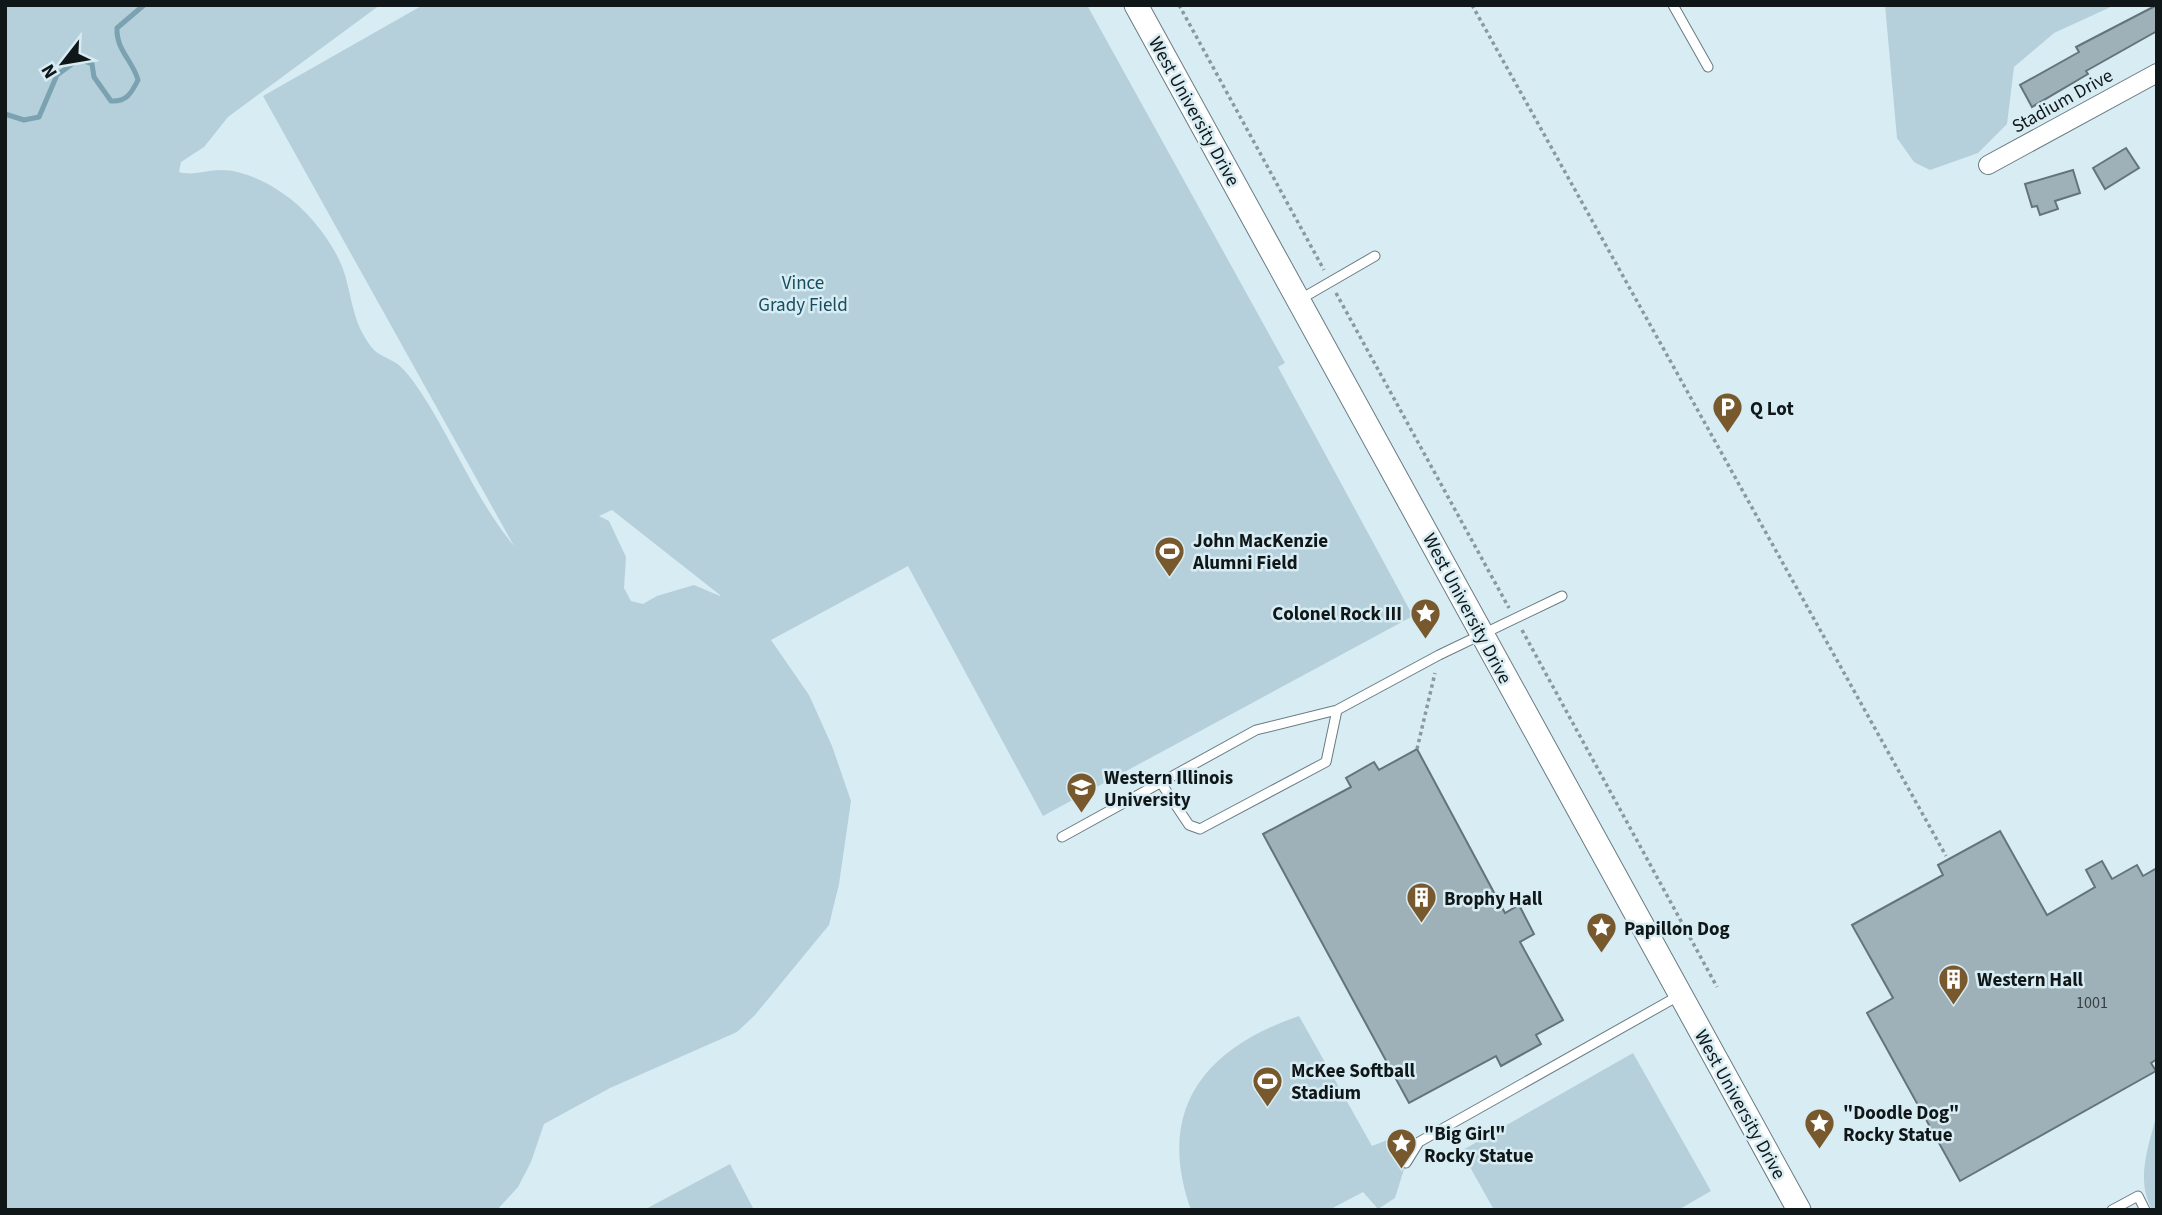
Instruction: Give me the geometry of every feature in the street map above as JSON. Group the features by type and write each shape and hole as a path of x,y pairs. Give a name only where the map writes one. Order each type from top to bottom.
{"street":[{"name":"West University Drive","path":"1136,5 1799,1210"},
{"name":"Stadium Drive","path":"1988,165 2157,73"}],"lane":[{"path":"1673,5 1709,67"},
{"path":"1299,300 1376,256"},
{"path":"1062,837 1256,730 1337,710 1439,655 1562,596"},
{"path":"1161,783 1189,825 1200,829 1326,762 1337,710"},
{"path":"1406,1163 1419,1142 1681,995"},
{"path":"2112,1210 2138,1196 2145,1210"}],"path":[{"path":"1179,5 1717,987"},
{"path":"1472,5 1946,856"},
{"path":"1417,749 1439,655"}],"green space":[{"name":"Vince Grady Field","path":"5,5 380,5 228,117 204,147 181,162 179,172 221,170 246,174 278,190 312,220 336,253 345,275 357,321 371,347 399,365 415,384 476,490 514,546 263,96 423,5 1087,5 1285,363 1278,367 1413,616 1043,816 908,566 771,640 809,695 832,746 851,801 839,884 829,925 755,1015 737,1032 610,1088 544,1124 531,1162 518,1187 497,1210 5,1210","holes":["612,510 720,595 694,585 657,596 643,604 631,601 624,588 626,557 609,521 599,516"]},
{"path":"1885,5 2115,5 2054,33 2014,67 2007,124 1978,153 1930,170 1914,162 1897,138"},
{"name":"McKee Softball Stadium","path":"1299,1016 1372,1146 1395,1137 1406,1163 1395,1198 1378,1209 1363,1192 1329,1210 1191,1210 1181,1174 1179,1142 1185,1113 1196,1087 1214,1065 1237,1046 1266,1029"},
{"path":"1633,1053 1711,1191 1678,1210 1494,1210 1461,1151"},
{"path":"2157,1113 2157,1210 2152,1210 2144,1186 2144,1174"},
{"path":"730,1164 754,1210 644,1210"}],"building":[{"path":"2157,5 2157,31 2086,71 2088,74 2032,107 2020,85 2079,52 2076,47"},
{"path":"2126,148 2139,168 2105,189 2093,168"},
{"path":"2073,170 2080,193 2055,201 2058,209 2040,215 2037,206 2032,207 2025,184"},
{"name":"Brophy Hall","path":"1417,749 1505,913 1519,905 1534,934 1520,942 1563,1020 1536,1035 1541,1044 1501,1066 1496,1056 1409,1103 1263,834 1351,787 1346,778 1374,762 1379,770"},
{"name":"Western Hall","path":"2000,831 2047,915 2095,887 2086,870 2102,861 2112,879 2137,865 2143,876 2157,868 2157,1059 2151,1063 2156,1071 1960,1181 1867,1013 1893,998 1852,925 1943,875 1938,865"}],"waterway":[{"path":"5,114 24,120 39,117 57,75 79,59 92,64 94,77 111,101 128,96 138,80 119,43 117,28 144,5"}],"place":[{"name":"Q Lot","path":"1727,435"},
{"name":"John MacKenzie Alumni Field","path":"1170,578"},
{"name":"Colonel Rock III","path":"1425,640"},
{"name":"Western Illinois University","path":"1081,815"},
{"name":"Brophy Hall","path":"1421,925"},
{"name":"Papillon Dog","path":"1601,955"},
{"name":"Western Hall","path":"1954,1006"},
{"name":"McKee Softball Stadium","path":"1268,1108"},
{"name":"\"Doodle Dog\" Rocky Statue","path":"1820,1150"},
{"name":"\"Big Girl\" Rocky Statue","path":"1401,1171"}]}
